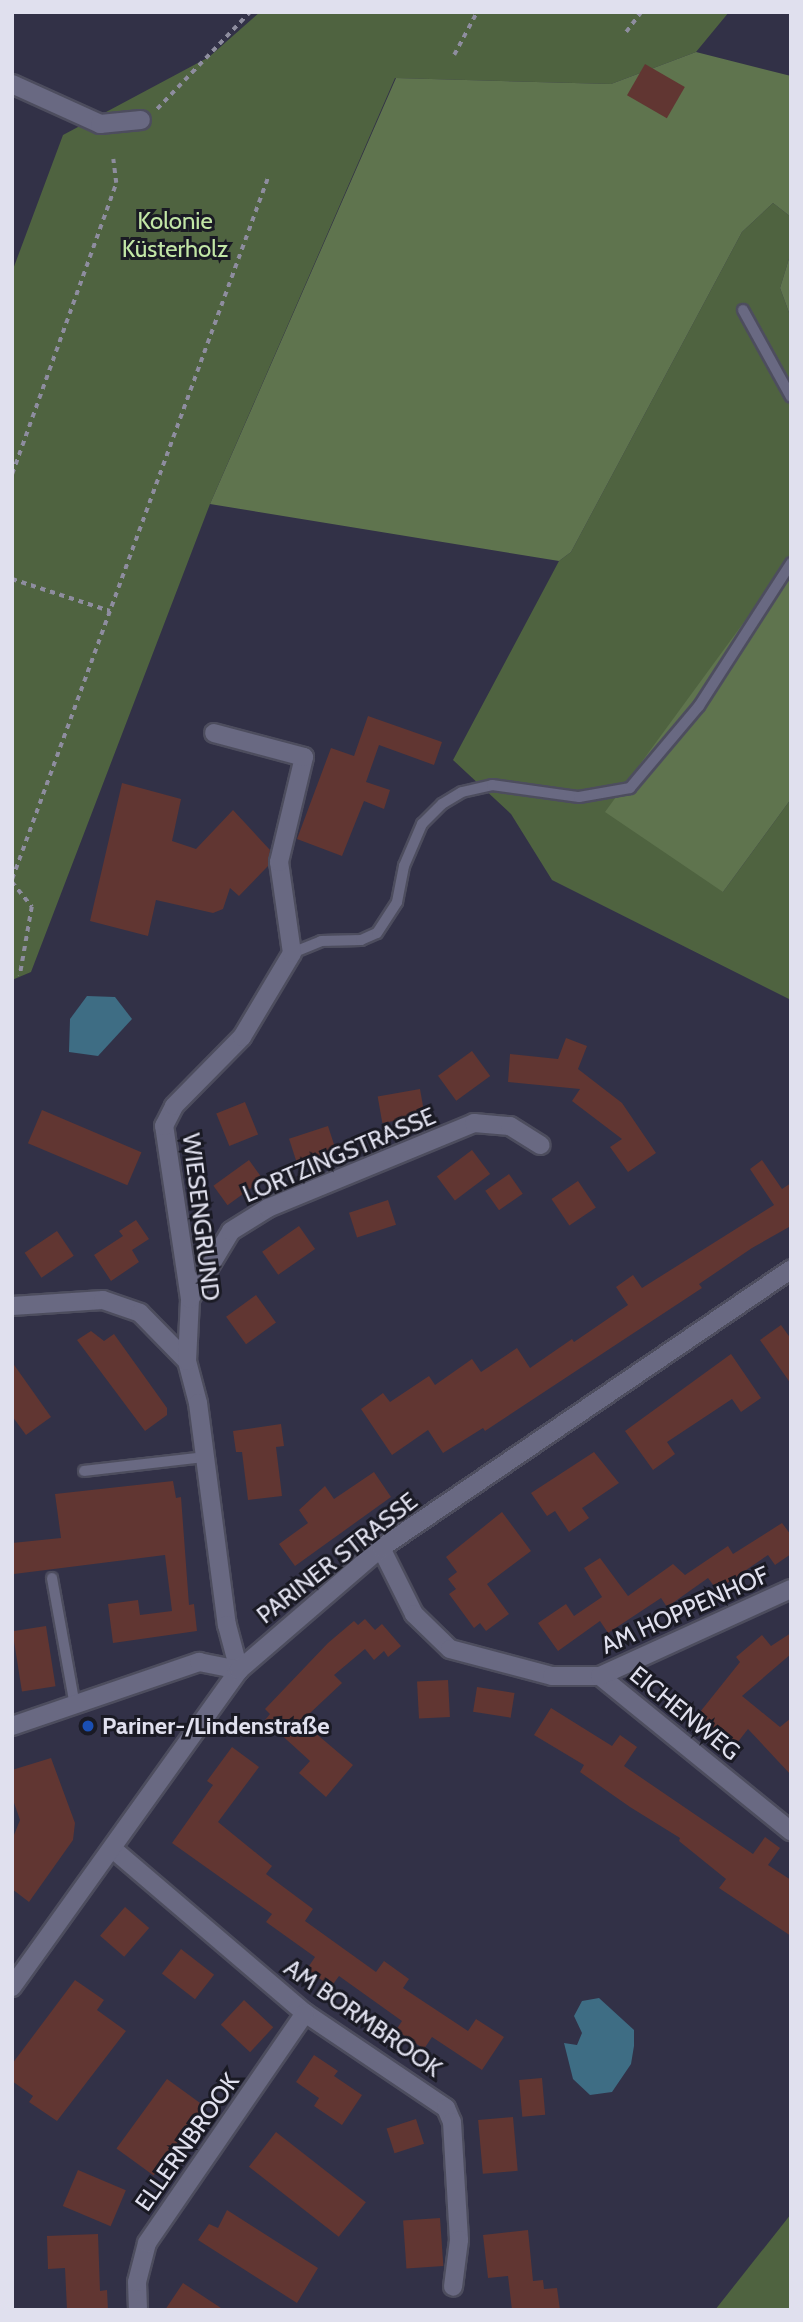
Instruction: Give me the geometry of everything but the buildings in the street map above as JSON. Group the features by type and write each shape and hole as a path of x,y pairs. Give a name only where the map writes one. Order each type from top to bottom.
{"street":[{"path":"12,84 100,124 141,120"},
{"path":"214,733 304,757 279,862 292,953"},
{"name":"WIESENGRUND","path":"239,1670 227,1625 205,1457 187,1361 190,1299 164,1126 174,1106 242,1037 292,953"},
{"name":"LORTZINGSTRASSE","path":"190,1299 231,1231 268,1208 474,1123 510,1126 540,1145"},
{"name":"PARINER STRASSE","path":"12,1987 114,1850 239,1670 381,1548 791,1269"},
{"path":"12,1306 103,1300 140,1313 187,1361"},
{"name":"EICHENWEG","path":"381,1548 414,1614 450,1649 552,1676 600,1676 791,1831"},
{"name":"AM HOPPENHOF","path":"600,1676 791,1589"},
{"path":"12,1726 200,1662 239,1670"},
{"name":"AM BORMBROOK","path":"114,1850 305,2013 446,2108 452,2122 459,2240 453,2287"},
{"name":"ELLERNBROOK","path":"138,2310 137,2282 147,2243 305,2013"}],"lane":[{"path":"743,310 791,397"},
{"path":"292,953 321,941 361,940 377,933 397,902 404,866 422,824 442,804 462,792 492,785 579,797 630,788 699,706 791,563"},
{"path":"84,1471 205,1457"},
{"path":"52,1578 75,1706"}],"path":[{"path":"141,120 157,110 250,12"},
{"path":"454,55 477,12"},
{"path":"626,32 641,12"},
{"path":"12,474 116,183 113,159"},
{"path":"20,976 33,906 12,881 268,177"},
{"path":"12,579 110,611"}],"green space":[{"name":"Kolonie Küsterholz","path":"260,12 729,12 696,52 611,84 395,78 210,504 31,972 12,980 12,272 63,135 209,57"},
{"path":"696,52 791,76 791,217 773,203 742,232 571,552 559,561 210,504 396,78 611,84"},
{"path":"773,203 791,217 791,252 780,288 791,318 791,558 723,892 791,799 791,1000 552,880 511,814 453,760 559,561 571,552 742,232"},
{"path":"791,252 791,318 780,288"},
{"path":"791,558 791,799 723,892 605,812"},
{"path":"791,2214 791,2310 715,2310"}],"water":[{"path":"87,996 115,997 132,1019 98,1056 69,1052 70,1019"},
{"path":"599,1998 634,2030 634,2046 631,2064 612,2092 590,2095 573,2079 564,2043 577,2045 582,2033 574,2016 582,2001"}],"place":[{"name":"Pariner-/Lindenstraße","path":"88,1726"}]}
